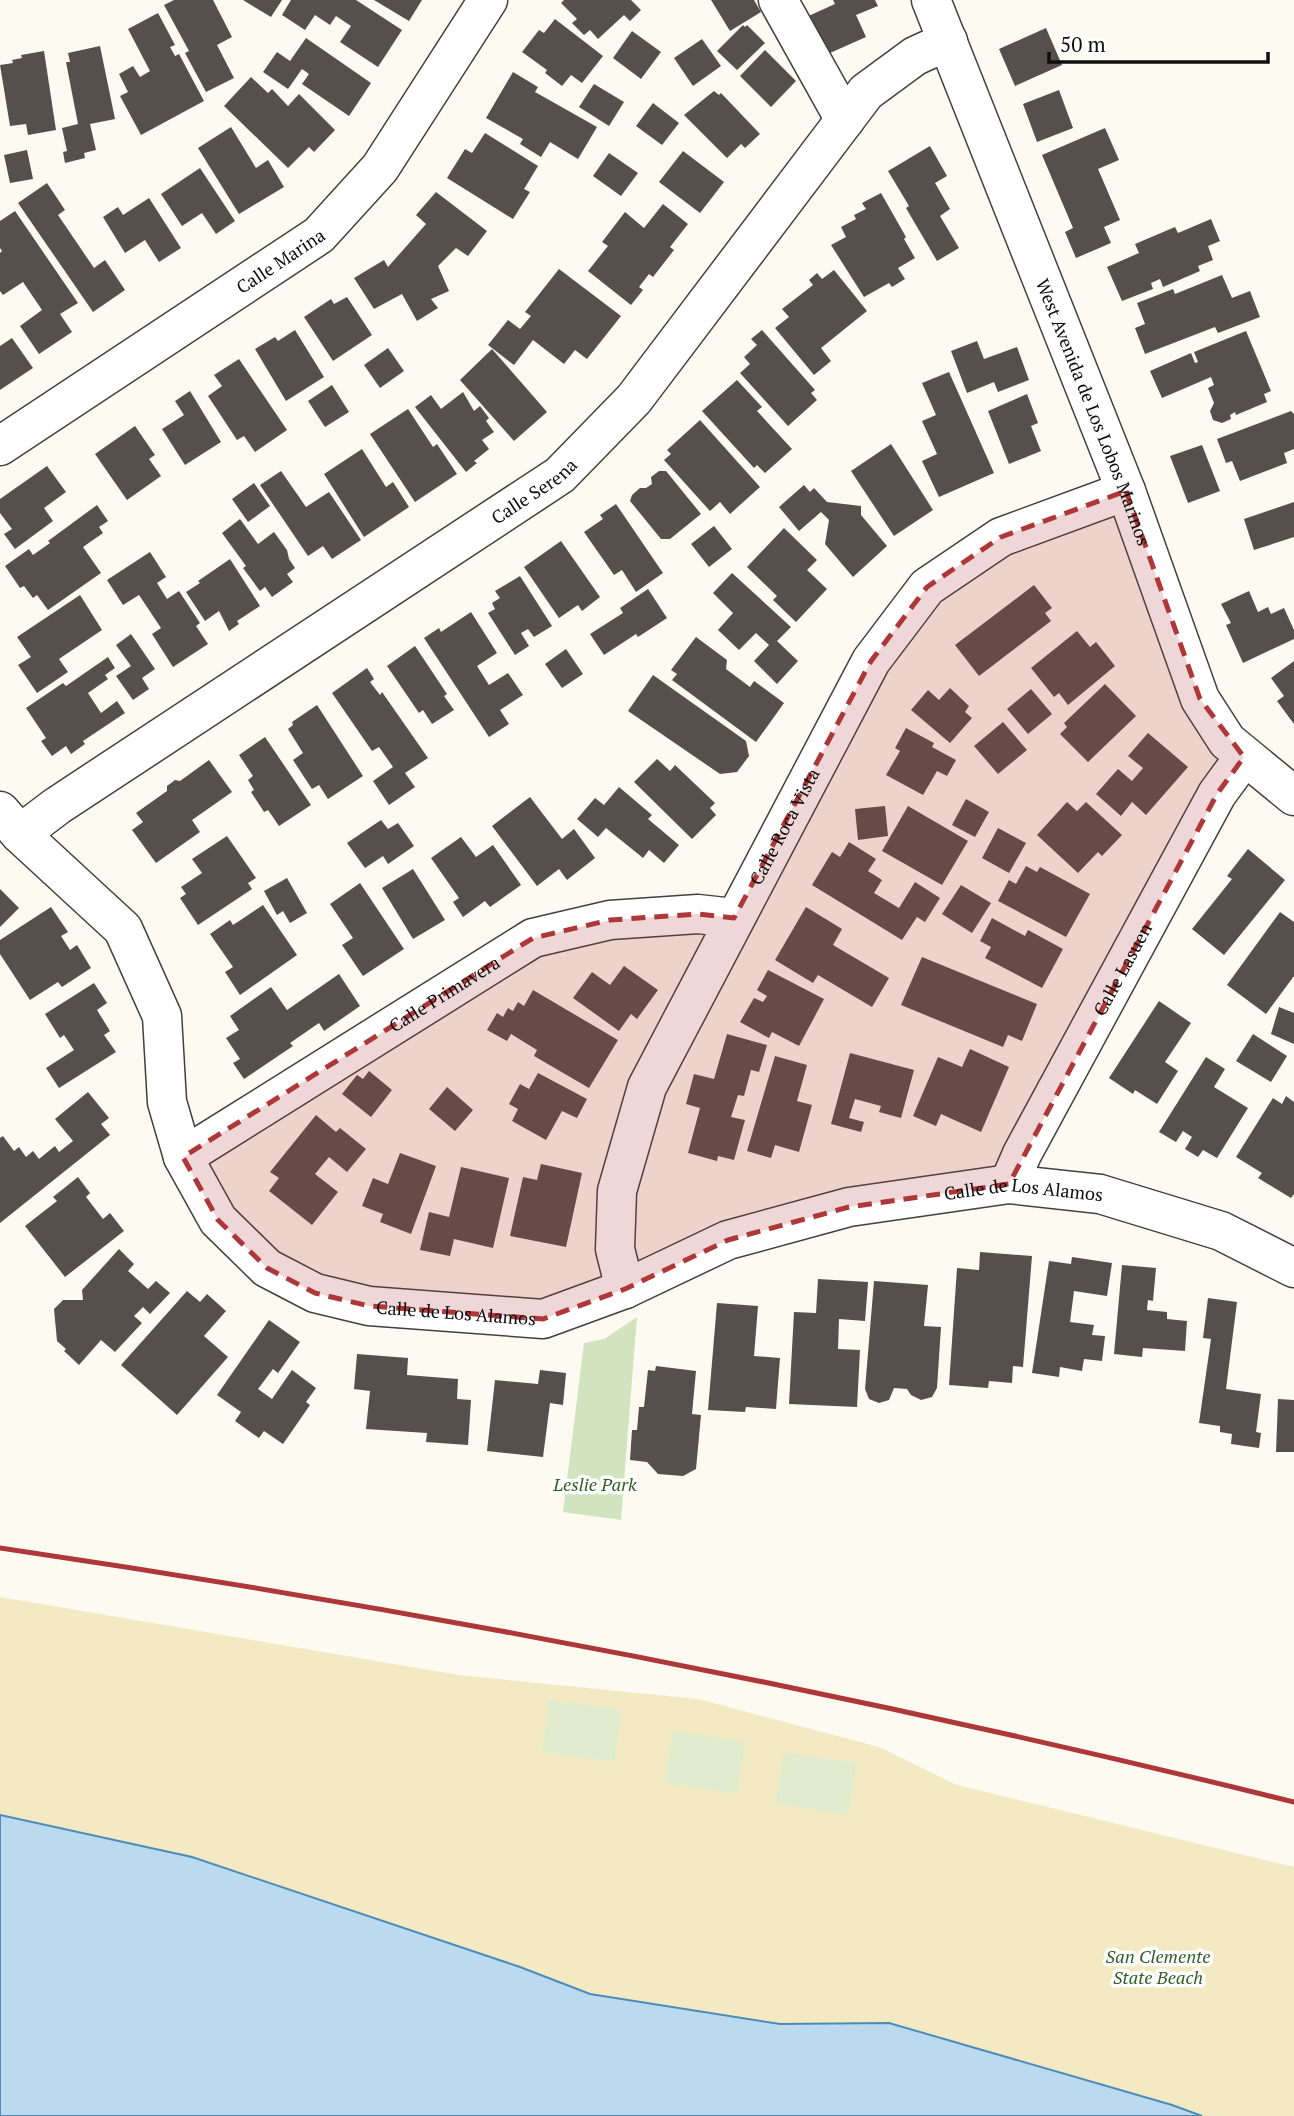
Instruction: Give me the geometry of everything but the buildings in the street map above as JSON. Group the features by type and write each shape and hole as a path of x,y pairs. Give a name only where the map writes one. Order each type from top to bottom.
{"street":[{"name":"Calle Marina","path":"0,446 319,235 380,168 488,0"},
{"path":"778,0 845,120"},
{"name":"West Avenida de Los Lobos Marinos","path":"931,0 1126,491 1200,699 1227,741 1294,796"},
{"name":"Calle Serena","path":"10,823 57,806 560,475 634,399 866,92 915,56 948,41"},
{"name":"Calle Roca Vista","path":"625,1289 615,1248 617,1191 647,1087 871,661 927,587 1001,537 1126,491"},
{"name":"Calle Lasuen","path":"1009,1184 1217,794 1244,757"},
{"name":"Calle de Los Alamos","path":"10,823 123,929 162,1016 167,1102 183,1157 218,1220 267,1268 315,1293 369,1306 543,1318 625,1289 728,1240 849,1207 1009,1184 1100,1194 1221,1231 1294,1268"},
{"name":"Calle Primavera","path":"183,1157 533,938 610,920 698,914 734,918"}],"highlighted area":[{"path":"1126,491 1200,699 1244,757 1217,794 1009,1184 849,1207 728,1240 625,1289 543,1319 369,1306 315,1293 267,1268 218,1220 183,1157 533,938 610,920 698,914 734,918 871,661 927,587 1001,537"}],"green space":[{"name":"Leslie Park","path":"637,1317 621,1520 563,1512 584,1343 604,1339"},
{"path":"549,1700 622,1710 614,1762 542,1752"},
{"path":"673,1731 745,1742 737,1794 665,1783"},
{"path":"784,1752 856,1763 848,1815 776,1804"}],"sand":[{"path":"0,1597 459,1675 698,1699 879,1747 957,1785 1294,1867 1294,2116 1202,2116 889,2023 780,2024 590,1994 520,1967 192,1857 0,1815"}],"water":[{"path":"0,1815 192,1857 520,1967 590,1994 780,2024 889,2023 1202,2116 0,2116"}],"railway":[{"path":"0,1548 326,1600 650,1659 973,1727 1294,1802"}],"park label":[{"name":"San Clemente State Beach","path":"1158,1966"}]}
